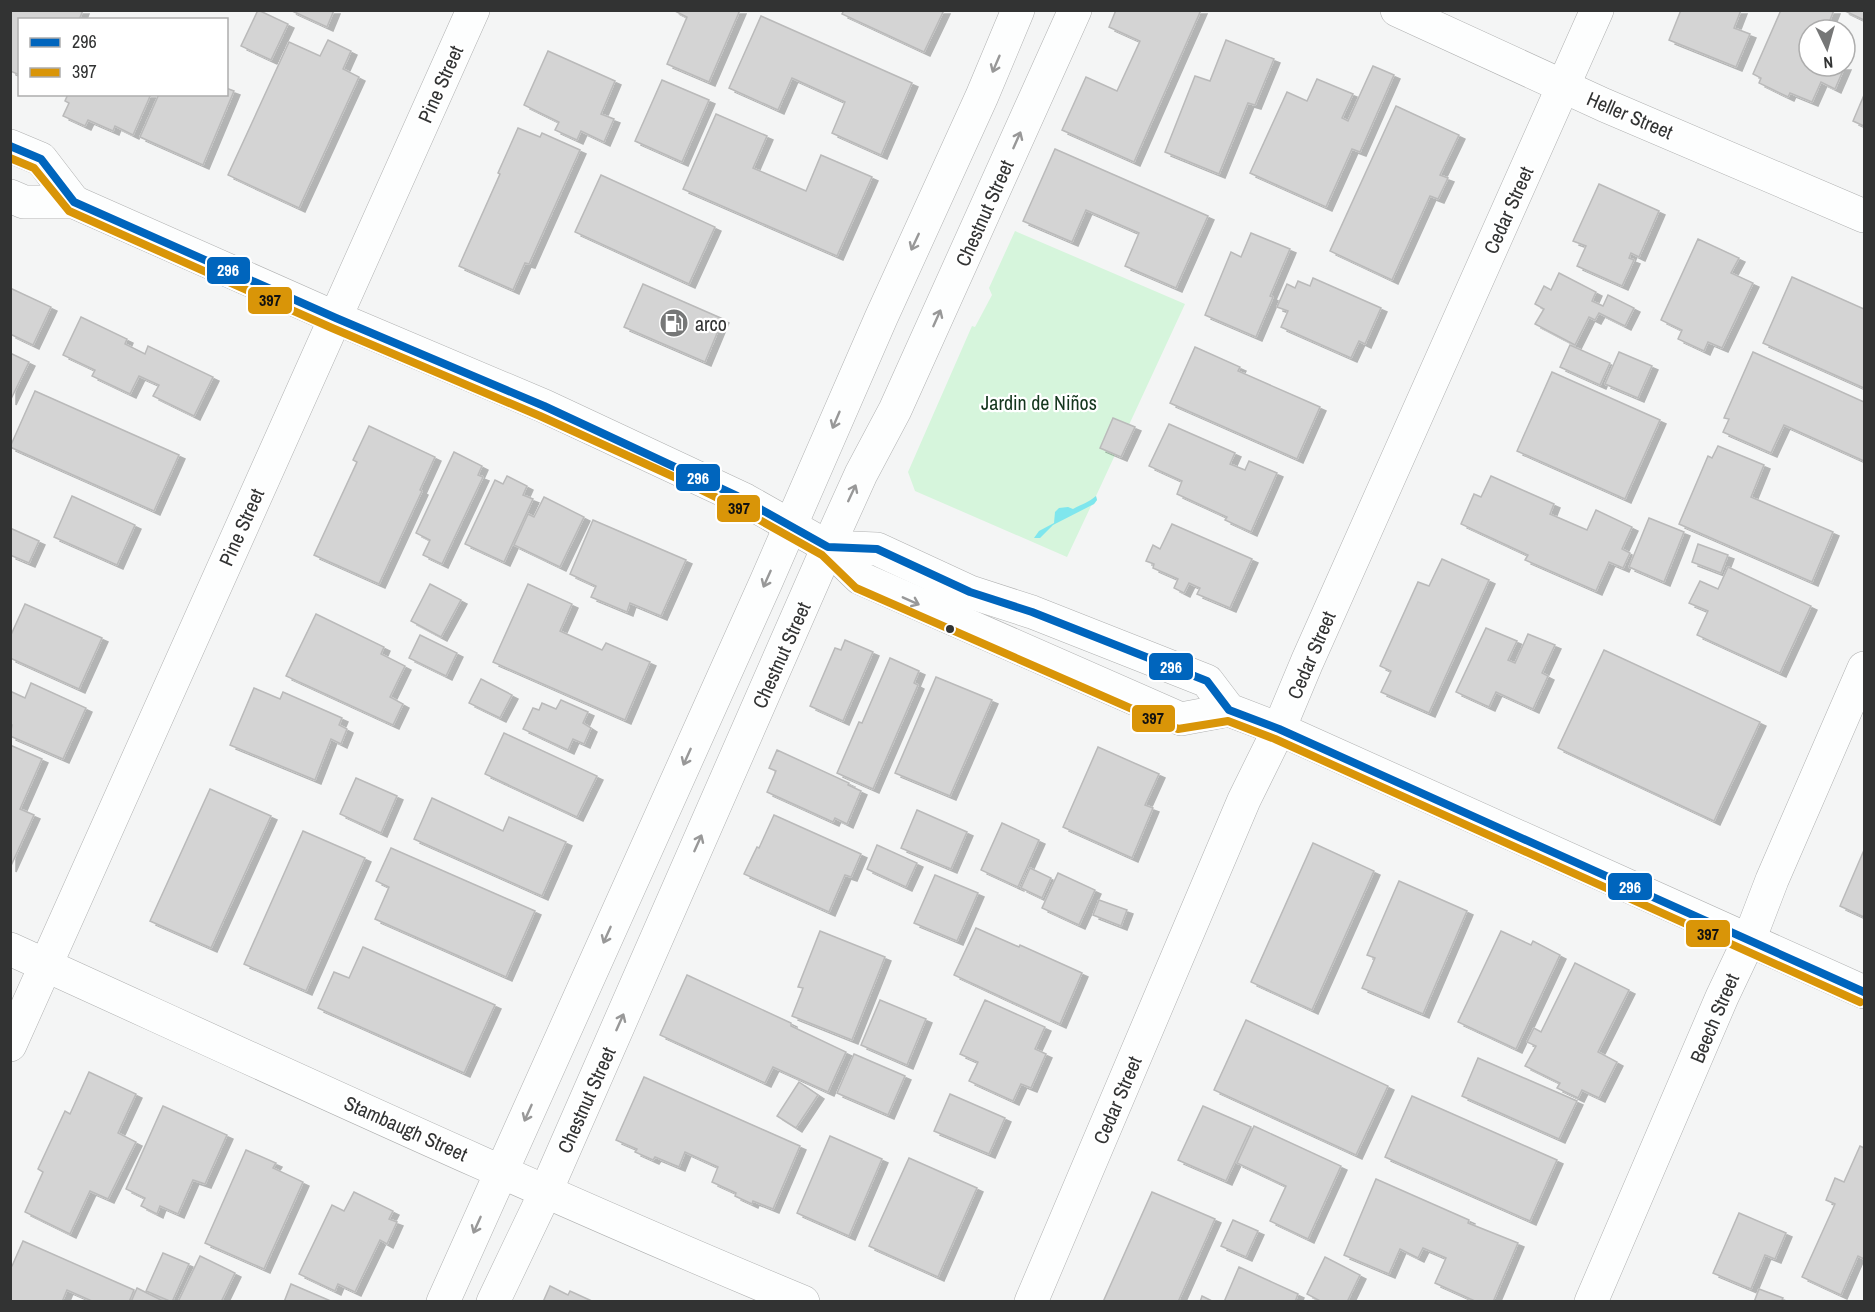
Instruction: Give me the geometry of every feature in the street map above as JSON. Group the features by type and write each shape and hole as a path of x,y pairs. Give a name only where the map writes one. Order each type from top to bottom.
{"street":[{"name":"Pine Street","path":"10,1044 473,10"},
{"path":"443,1302 880,318 982,96 1018,10"},
{"name":"Chestnut Street","path":"493,1302 546,1191 828,547 861,474 896,410 1075,10"},
{"name":"Heller Street","path":"1397,10 1564,87 1864,216"},
{"name":"Cedar Street","path":"1031,1302 1242,805 1279,729 1598,10"},
{"path":"10,146 41,159 74,202"},
{"path":"10,196 24,202 74,202 336,318 544,406 727,491 828,547 860,578 1181,719 1229,710 1279,729 1864,992"},
{"path":"828,547 877,549 970,592 1032,612 1207,681 1229,710"},
{"name":"Beech Street","path":"1592,1302 1864,668"},
{"name":"Stambaugh Street","path":"10,949 501,1171 803,1302"}],"green space":[{"name":"Jardin de Niños","path":"1015,231 1185,304 1096,496 1097,500 1091,506 1067,557 915,491 908,472 972,326 975,327 992,295 989,288"}],"water":[{"path":"1096,496 1097,500 1094,504 1053,525 1040,538 1034,538 1039,531 1054,523 1055,512 1059,508 1073,509"}],"building":[{"path":"10,10 83,10 80,18 18,18 18,74 10,71"},
{"path":"258,10 288,24 271,60 241,46"},
{"path":"290,10 334,10 327,27"},
{"path":"673,10 740,10 709,82 667,64 687,17"},
{"path":"844,10 944,10 924,52 842,14"},
{"path":"1116,10 1201,10 1134,162 1062,130 1086,77 1117,91 1140,41 1109,27"},
{"path":"1681,10 1741,10 1734,28 1750,34 1736,67 1669,40"},
{"path":"1781,10 1834,10 1831,18 1797,18 1797,78 1840,78 1835,89 1821,82 1812,102 1790,93 1788,97 1759,83 1761,78 1753,74"},
{"path":"1843,10 1864,10 1864,20"},
{"path":"761,16 912,83 881,155 832,133 845,102 792,78 778,110 729,88"},
{"path":"328,40 351,51 343,69 359,77 299,208 228,175 289,42 320,56"},
{"path":"1226,40 1274,59 1255,105 1248,103 1219,174 1165,152 1195,76 1210,81"},
{"path":"548,51 615,81 601,114 614,119 604,142 581,131 577,140 555,130 559,122 524,105"},
{"path":"1373,66 1394,75 1360,152 1352,149 1326,207 1250,173 1287,92 1307,101 1317,79 1353,94 1342,118 1348,121"},
{"path":"662,80 709,100 682,162 635,141"},
{"path":"228,89 234,91 203,165 140,137 158,96 228,96"},
{"path":"1864,95 1864,126 1853,121"},
{"path":"67,96 150,96 133,135 115,126 113,131 88,120 85,126 63,116 69,103 65,101"},
{"path":"1396,106 1459,135 1440,175 1448,178 1438,199 1430,196 1392,280 1330,251"},
{"path":"716,114 767,136 753,168 806,191 821,155 872,177 837,256 683,189"},
{"path":"518,128 540,137 542,133 580,150 529,264 525,263 513,290 459,266"},
{"path":"1055,149 1208,216 1176,288 1125,266 1139,233 1086,210 1072,242 1023,221"},
{"path":"601,175 715,227 689,284 575,232"},
{"path":"1599,184 1659,211 1639,257 1631,253 1629,258 1634,260 1622,286 1577,266 1586,246 1573,241"},
{"path":"1251,233 1290,249 1256,337 1205,315 1231,252 1241,257"},
{"path":"1698,239 1739,258 1731,273 1753,283 1722,348 1708,342 1704,351 1678,339 1682,330 1661,320"},
{"path":"1559,273 1596,292 1592,301 1603,306 1608,295 1634,308 1625,326 1599,313 1595,320 1589,317 1575,345 1535,324 1544,309 1535,304 1544,286 1551,290"},
{"path":"1792,277 1864,309 1864,388 1763,343"},
{"path":"1313,278 1381,308 1365,344 1359,341 1351,358 1281,327 1288,311 1277,307 1287,284 1295,288 1298,281 1310,286"},
{"name":"arco","path":"643,284 723,319 705,362 624,327"},
{"path":"10,288 51,307 33,345 10,334"},
{"path":"81,317 127,339 125,344 145,354 148,346 213,377 194,416 153,396 159,385 139,376 130,394 92,376 95,370 63,355"},
{"path":"1570,345 1610,363 1600,385 1560,367"},
{"path":"1195,347 1240,367 1238,371 1320,407 1297,459 1170,403"},
{"path":"1619,352 1652,366 1638,398 1605,384"},
{"path":"1753,352 1864,402 1864,461 1784,425 1771,453 1723,432 1729,419 1724,418"},
{"path":"10,353 29,362 10,401"},
{"path":"1552,372 1660,420 1625,499 1517,451"},
{"path":"35,391 179,455 154,511 10,447"},
{"path":"1113,418 1135,427 1121,457 1100,448"},
{"path":"1169,424 1235,453 1230,464 1245,470 1249,461 1277,473 1251,532 1225,520 1227,517 1177,494 1182,481 1149,466"},
{"path":"369,426 435,457 420,490 422,491 379,584 314,555 357,462 353,460"},
{"path":"1718,446 1764,465 1751,497 1833,532 1812,582 1679,524 1708,456 1712,458"},
{"path":"454,452 482,466 478,475 483,477 442,564 423,555 430,540 416,533"},
{"path":"507,476 527,486 523,495 533,499 504,562 465,544 495,480 503,484"},
{"path":"1491,476 1554,504 1550,514 1587,530 1596,510 1632,527 1622,549 1630,553 1623,568 1609,562 1596,591 1525,560 1528,555 1461,524 1474,494 1481,497"},
{"path":"72,496 135,525 117,565 54,537"},
{"path":"544,497 584,517 560,567 514,545 528,514 534,517"},
{"path":"1649,518 1684,532 1664,582 1629,567"},
{"path":"593,520 686,560 661,616 630,603 627,612 591,597 596,586 570,574"},
{"path":"1172,524 1252,559 1230,608 1197,594 1200,588 1189,583 1184,593 1174,588 1178,579 1153,568 1154,564 1146,561 1153,545 1160,549"},
{"path":"10,528 39,541 29,563 10,555"},
{"path":"1698,544 1728,555 1721,573 1692,562"},
{"path":"1442,559 1489,580 1429,713 1381,692 1391,671 1380,666 1418,582 1429,586"},
{"path":"1728,567 1811,606 1780,673 1697,635 1708,611 1689,603 1700,581 1718,589"},
{"path":"430,584 461,600 441,637 411,621"},
{"path":"528,584 572,604 560,631 602,650 606,643 650,662 625,720 493,662"},
{"path":"25,604 102,638 79,689 10,658 10,637"},
{"path":"316,614 384,647 381,654 405,666 390,697 403,704 393,725 286,676"},
{"path":"1486,628 1517,641 1508,660 1515,663 1528,634 1555,645 1542,673 1548,676 1533,709 1496,692 1489,707 1456,692"},
{"path":"420,635 457,653 446,676 409,658"},
{"path":"845,640 873,652 843,721 810,706 835,648 841,650"},
{"path":"1604,650 1760,722 1714,821 1558,748"},
{"path":"890,658 919,671 914,683 918,685 873,789 837,773"},
{"path":"936,677 992,700 950,796 895,773"},
{"path":"481,679 512,695 500,718 469,703"},
{"path":"31,683 86,708 63,759 10,736 12,725 10,724 10,694 12,692 25,698"},
{"path":"254,688 280,699 283,692 342,718 339,725 347,729 341,744 331,739 315,780 230,745"},
{"path":"561,700 588,712 583,723 591,728 584,744 573,739 568,750 523,729 533,708 539,710 542,703 556,709"},
{"path":"504,733 597,776 577,817 485,774"},
{"path":"10,745 42,759 20,809 34,815 10,868"},
{"path":"1098,747 1159,774 1145,805 1153,808 1132,858 1063,827"},
{"path":"777,750 849,783 848,785 861,791 847,824 835,818 833,822 767,792 776,771 769,768"},
{"path":"356,778 397,796 381,833 340,814"},
{"path":"210,789 271,816 211,948 150,921"},
{"path":"432,798 503,831 509,817 566,842 542,896 414,839"},
{"path":"917,810 967,832 951,869 901,848"},
{"path":"774,815 861,854 851,877 845,875 829,912 744,874"},
{"path":"1002,823 1039,840 1018,887 981,870"},
{"path":"303,831 365,858 306,991 244,964"},
{"path":"1313,843 1374,871 1312,1010 1251,982"},
{"path":"877,845 917,863 906,887 867,869"},
{"path":"391,848 535,911 506,977 375,919 389,887 376,881"},
{"path":"1864,850 1864,917 1840,906"},
{"path":"1030,868 1051,878 1042,898 1021,888"},
{"path":"1058,873 1095,890 1079,925 1042,908"},
{"path":"935,875 978,893 957,941 914,923"},
{"path":"1399,881 1467,911 1423,1014 1362,988 1375,958 1367,955"},
{"path":"1099,900 1127,910 1121,926 1093,915"},
{"path":"976,928 1082,973 1060,1024 954,975"},
{"path":"820,931 885,957 852,1040 792,1016 803,988 798,987"},
{"path":"1501,931 1531,945 1533,941 1560,955 1516,1049 1458,1022"},
{"path":"363,947 495,1005 464,1073 318,1008 334,972 349,978"},
{"path":"1575,963 1629,990 1598,1052 1617,1062 1599,1098 1582,1090 1578,1098 1557,1088 1560,1083 1525,1066 1536,1046 1527,1042 1534,1028 1541,1032"},
{"path":"687,975 791,1023 791,1026 846,1052 828,1092 773,1067 765,1083 660,1035"},
{"path":"880,1000 926,1019 907,1065 861,1045"},
{"path":"985,1000 1045,1027 1035,1049 1046,1054 1031,1088 1021,1084 1013,1101 969,1081 978,1062 960,1054"},
{"path":"1246,1020 1388,1086 1356,1155 1214,1090"},
{"path":"854,1054 905,1076 888,1115 837,1093"},
{"path":"1478,1058 1577,1101 1559,1139 1462,1096"},
{"path":"89,1072 136,1094 118,1133 136,1142 108,1199 90,1191 70,1234 25,1212 43,1172 38,1169 65,1111 70,1114"},
{"path":"644,1077 800,1146 773,1209 753,1201 752,1204 735,1196 736,1193 712,1182 718,1167 685,1152 679,1167 655,1157 653,1160 635,1152 637,1149 616,1140"},
{"path":"799,1082 818,1095 796,1128 777,1116"},
{"path":"950,1094 1005,1118 989,1154 934,1131"},
{"path":"1412,1096 1557,1160 1530,1221 1385,1157"},
{"path":"163,1106 227,1135 205,1184 193,1180 178,1214 160,1206 157,1214 141,1206 145,1198 126,1189"},
{"path":"1203,1106 1251,1127 1226,1181 1178,1160"},
{"path":"1254,1126 1341,1166 1308,1239 1270,1221 1286,1186 1237,1163"},
{"path":"830,1136 882,1159 849,1236 797,1213"},
{"path":"1860,1146 1864,1148 1864,1259 1858,1256 1841,1295 1802,1277 1835,1204 1826,1200 1835,1178 1844,1182"},
{"path":"246,1150 276,1163 273,1168 303,1182 264,1269 205,1243"},
{"path":"909,1158 977,1188 938,1277 869,1246"},
{"path":"1376,1179 1469,1220 1468,1223 1518,1243 1493,1302 1477,1302 1435,1283 1446,1258 1423,1248 1418,1258 1400,1249 1389,1274 1344,1255"},
{"path":"354,1192 393,1211 389,1219 397,1222 387,1244 380,1240 355,1292 338,1284 335,1291 299,1274 332,1205 344,1211"},
{"path":"1152,1192 1215,1219 1178,1302 1103,1302"},
{"path":"1739,1213 1786,1233 1775,1259 1765,1255 1751,1289 1713,1273"},
{"path":"1233,1220 1258,1231 1246,1257 1221,1246"},
{"path":"23,1241 134,1290 129,1302 94,1302 67,1290 62,1302 10,1302 10,1266"},
{"path":"163,1253 189,1264 172,1302 146,1291"},
{"path":"200,1256 235,1273 221,1302 178,1302"},
{"path":"1325,1257 1360,1275 1347,1302 1322,1302 1307,1294"},
{"path":"1239,1267 1298,1294 1295,1302 1224,1302"},
{"path":"291,1284 333,1302 284,1302"},
{"path":"550,1286 568,1295 570,1291 594,1302 543,1302"},
{"path":"137,1288 165,1302 131,1302"},
{"path":"1759,1289 1783,1298 1781,1302 1754,1302"},
{"path":"1202,1296 1214,1302 1200,1302"}],"transit line":[{"name":"296","path":"10,146 41,159 74,202 336,318 544,406 737,496 828,547 877,549 970,592 1032,612 1207,681 1229,710 1279,729 1864,992"},
{"name":"397","path":"10,158 34,168 69,211 332,328 540,416 681,480 740,509 822,555 856,588 1178,729 1228,721 1275,739 1860,1002"}],"place":[{"name":"arco","path":"674,323"}]}
